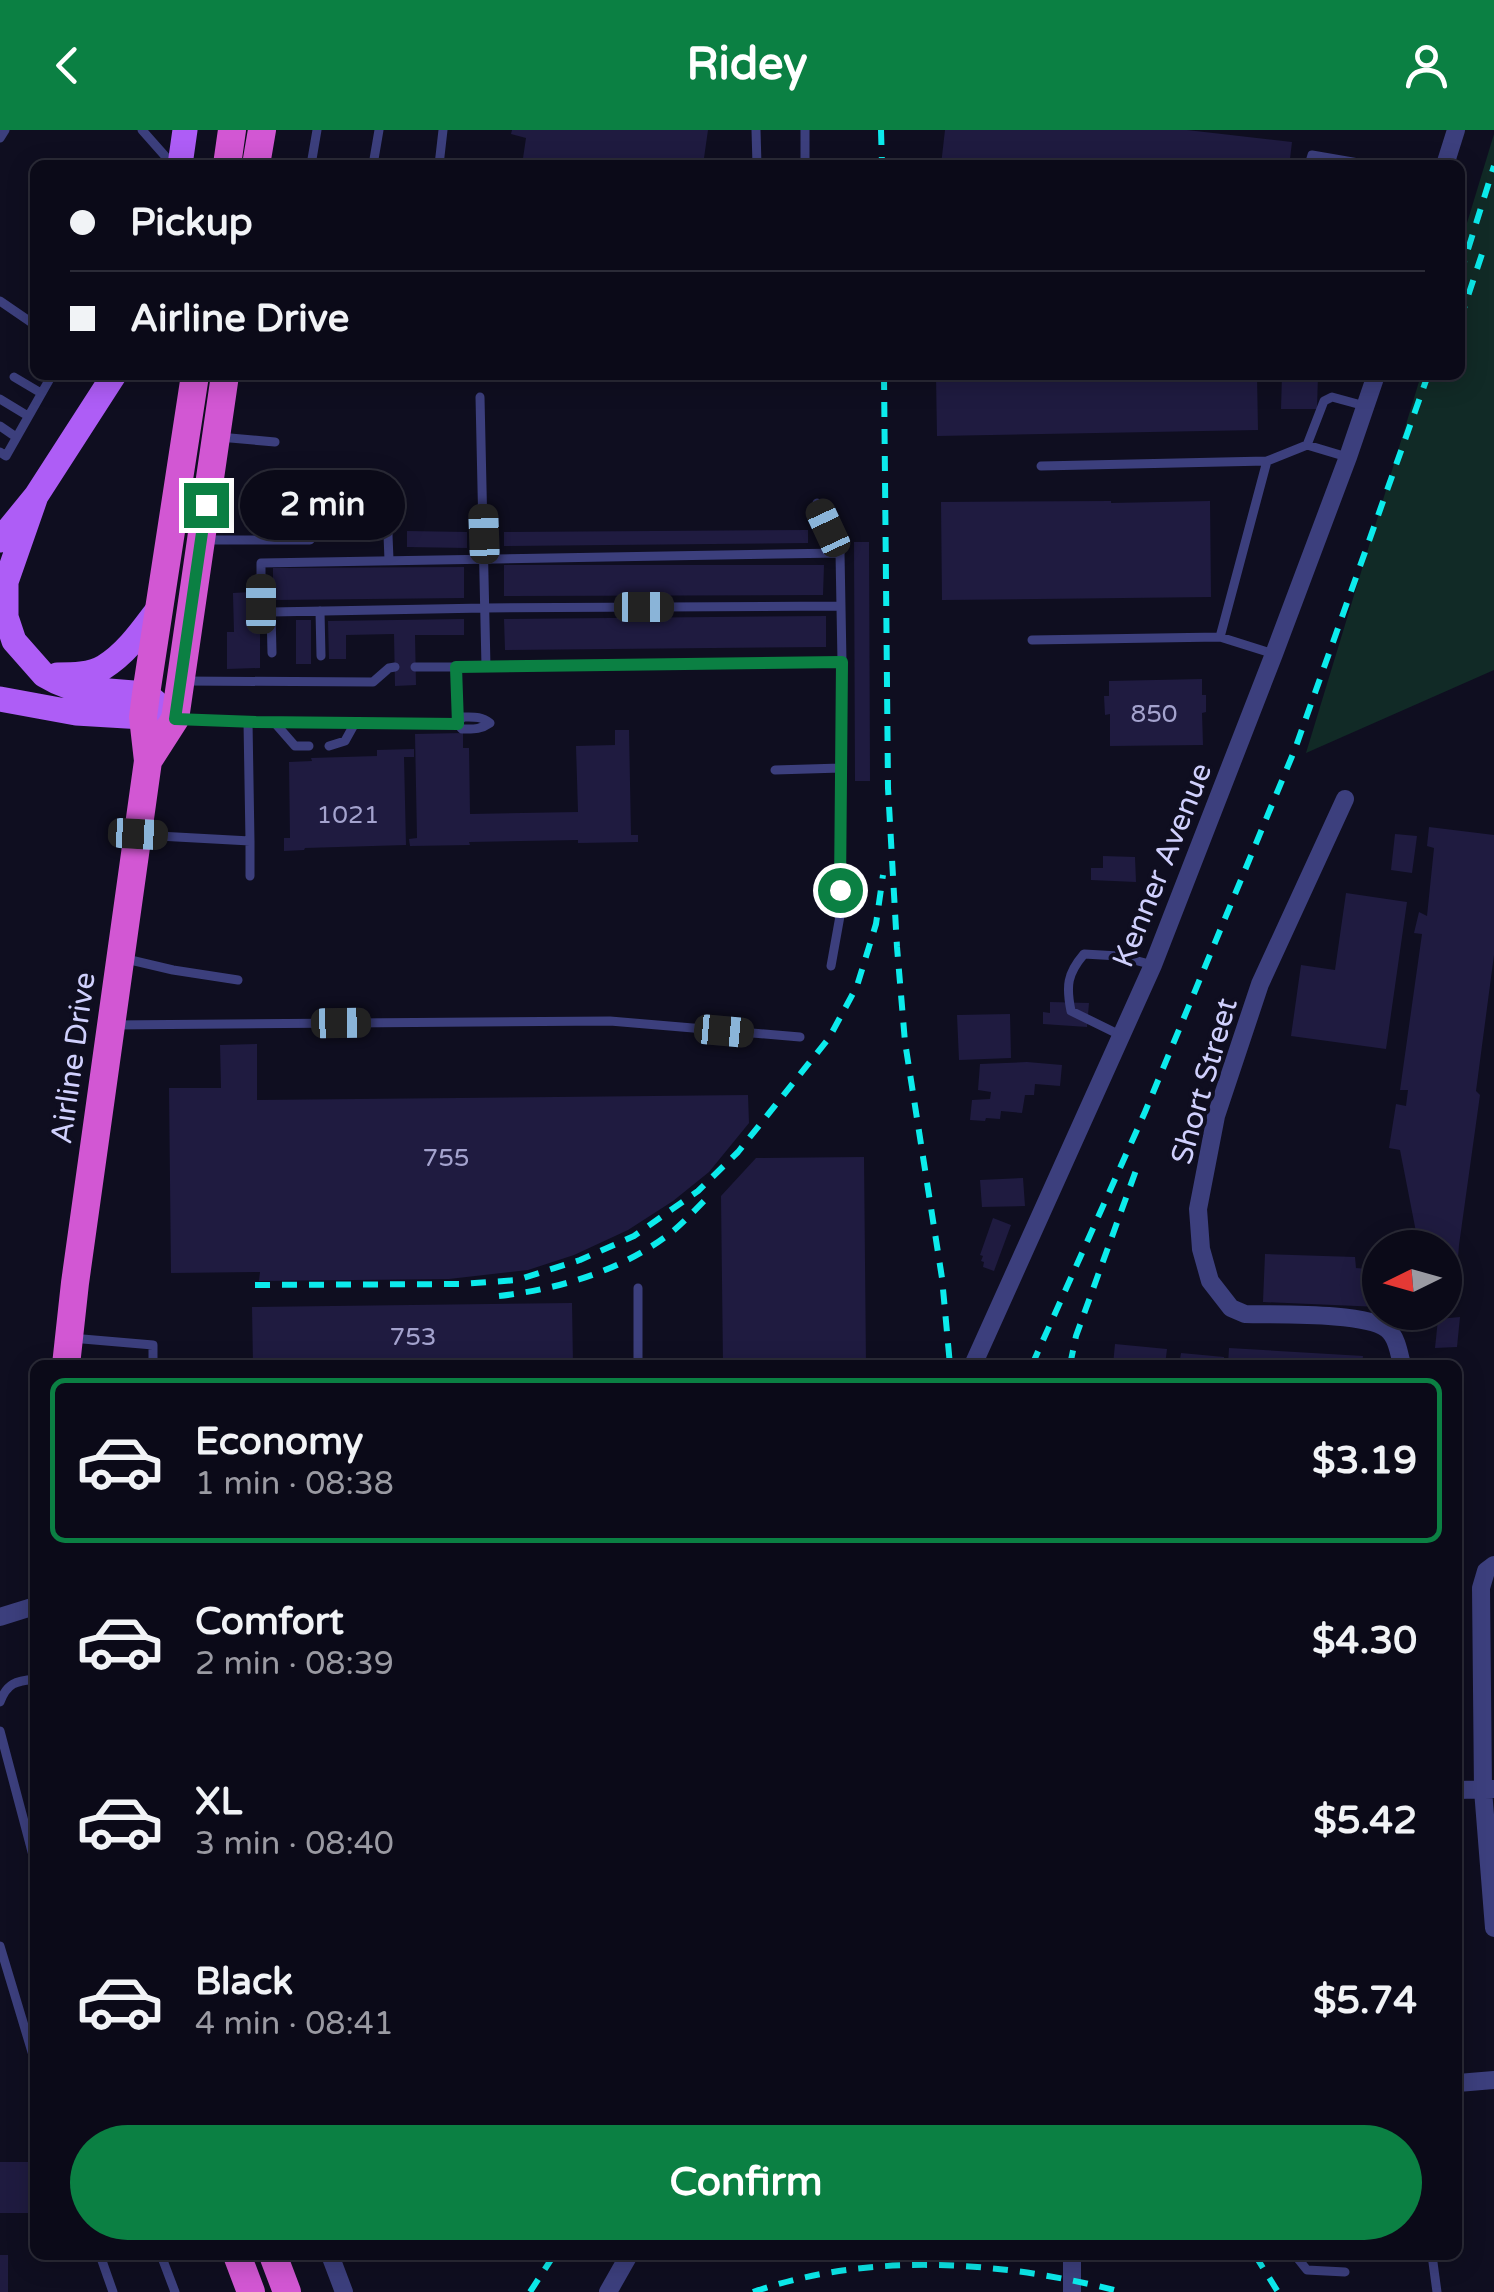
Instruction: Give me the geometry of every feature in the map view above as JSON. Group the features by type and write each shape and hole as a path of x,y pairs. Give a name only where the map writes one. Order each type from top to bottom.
{"highway":[{"path":"228,160 232,130"},
{"path":"257,160 262,130"},
{"name":"Airline Drive","path":"67,1352 148,760 144,706 194,380"},
{"name":"Airline Drive","path":"148,760 175,719 224,380"},
{"path":"239,2260 251,2292"},
{"path":"275,2260 287,2292"}],"main road":[{"path":"177,160 185,130"},
{"path":"0,540 36,496 111,380"},
{"path":"36,496 6,582 6,617 14,641 44,676 175,719"},
{"path":"44,676 103,668 131,644 159,608"},
{"path":"0,699 76,713 144,706"}],"street":[{"path":"1447,160 1456,130"},
{"name":"Kenner Avenue","path":"974,1360 1153,964 1274,654 1374,380"},
{"name":"Short Street","path":"1345,800 1260,984 1216,1116 1198,1210 1200,1249 1210,1281 1232,1308 1245,1314 1356,1318 1386,1328 1397,1344 1401,1360"},
{"path":"1494,1565 1486,1571 1481,1588 1494,1928"},
{"path":"0,1617 30,1608"},
{"path":"1462,1790 1488,1790"},
{"path":"1462,2083 1494,2080"},
{"path":"332,2260 344,2292"},
{"path":"608,2292 626,2260"},
{"path":"1072,2260 1072,2292"}],"lane":[{"path":"0,138 5,130"},
{"path":"142,130 171,160"},
{"path":"312,160 317,130"},
{"path":"374,160 379,130"},
{"path":"440,160 443,130"},
{"path":"756,130 756,160"},
{"path":"804,130 805,160"},
{"path":"1311,160 1312,155 1341,160"},
{"path":"0,301 30,322"},
{"path":"14,377 41,393"},
{"path":"0,452 6,456 49,380"},
{"path":"1308,445 1324,401 1332,397 1365,406"},
{"path":"480,398 486,667"},
{"path":"0,399 28,416"},
{"path":"0,426 16,437"},
{"path":"216,436 275,442"},
{"path":"1041,466 1268,461 1308,445 1348,457"},
{"path":"1220,637 1268,461"},
{"path":"817,504 840,553 840,916 832,966"},
{"path":"387,510 389,560"},
{"path":"201,540 310,540 332,511"},
{"path":"840,553 261,563 261,604 272,612 841,606"},
{"path":"272,612 272,653"},
{"path":"320,612 321,656"},
{"path":"1032,640 1220,637 1274,654"},
{"path":"415,667 842,662"},
{"path":"180,682 373,682 394,667"},
{"path":"175,719 458,724 456,667"},
{"path":"248,722 250,876"},
{"path":"274,722 295,746 309,746"},
{"path":"330,746 345,741 355,723"},
{"path":"774,770 841,768"},
{"path":"138,834 250,841"},
{"path":"1122,1036 1071,1011 1071,969 1084,954 1119,956 1153,964"},
{"path":"120,957 238,980"},
{"path":"110,1025 610,1020 800,1038"},
{"path":"638,1288 638,1360"},
{"path":"67,1352 153,1345 153,1360"},
{"path":"0,1702 5,1690 20,1680 30,1679"},
{"path":"0,1732 5,1771 30,1848"},
{"path":"0,1946 30,2045"},
{"path":"102,2260 113,2292"},
{"path":"163,2260 175,2292"},
{"path":"1299,2260 1308,2270 1345,2272"},
{"path":"1433,2260 1437,2292"}],"green space":[{"path":"1494,134 1494,670 1306,753 1419,380 1465,380 1465,230"}],"building":[{"path":"512,130 708,130 704,160 523,160 526,138 511,134"},
{"path":"945,130 1187,130 1292,142 1290,159 1294,159 1294,160 942,160"},
{"path":"936,380 1257,380 1258,430 937,436"},
{"path":"1282,380 1318,380 1317,409 1281,409"},
{"path":"1210,501 1211,597 942,600 941,502"},
{"path":"808,530 808,543 504,546 504,532"},
{"path":"407,531 467,532 467,548 407,547"},
{"path":"854,542 869,542 870,781 855,781"},
{"path":"504,565 824,565 823,595 504,596"},
{"path":"464,567 464,598 273,600 273,568"},
{"path":"251,592 252,632 260,632 260,668 227,669 227,632 234,632 233,593"},
{"path":"826,616 826,647 505,650 504,619"},
{"path":"464,619 464,635 415,635 416,685 395,686 394,634 346,635 346,659 329,659 328,621"},
{"path":"296,620 311,620 311,664 296,664"},
{"path":"1202,679 1202,695 1206,695 1203,745 1110,746 1110,714 1105,715 1104,696 1109,696 1109,681"},
{"path":"615,730 629,730 631,835 638,835 638,842 578,840 410,846 409,839 417,838 415,734 463,733 463,748 469,748 470,814 578,812 576,746 615,745"},
{"path":"414,749 414,757 404,757 406,845 284,851 284,838 290,838 289,762 377,756 377,750"},
{"path":"1429,827 1494,835 1494,955 1461,1230 1416,1230 1400,1150 1389,1148 1396,1104 1406,1106 1408,1090 1400,1090 1422,934 1414,933 1419,912 1427,916 1434,848 1427,846"},
{"path":"1395,834 1417,836 1412,873 1391,870"},
{"path":"1103,856 1135,857 1136,882 1091,880 1091,868 1103,868"},
{"path":"1346,893 1407,902 1386,1049 1291,1036 1301,965 1335,970"},
{"path":"1050,1002 1089,1003 1087,1027 1043,1024 1043,1012 1050,1013"},
{"path":"1010,1014 1011,1058 959,1060 957,1015"},
{"path":"257,1044 257,1100 748,1095 749,1123 709,1172 673,1201 628,1230 574,1255 528,1270 449,1279 259,1281 260,1272 171,1273 169,1088 221,1088 220,1045"},
{"path":"980,1064 1062,1065 1060,1086 1035,1084 1034,1095 1025,1095 1022,1113 1001,1111 1000,1119 970,1120 972,1100 990,1099 991,1092 978,1090"},
{"path":"864,1157 866,1360 723,1360 721,1196 756,1158"},
{"path":"1023,1178 1025,1206 982,1207 980,1180"},
{"path":"993,1218 1011,1225 994,1271 983,1267 980,1255"},
{"path":"1265,1254 1355,1257 1356,1268 1362,1268 1362,1306 1263,1302"},
{"path":"572,1303 573,1360 253,1360 252,1307"},
{"path":"1437,1330 1459,1330 1457,1347 1435,1348"},
{"path":"1115,1344 1167,1349 1166,1360 1113,1360"},
{"path":"1229,1348 1363,1356 1363,1360 1228,1360"},
{"path":"1181,1353 1224,1357 1224,1360 1180,1360"},
{"path":"0,2162 30,2162 30,2213 0,2213"},
{"path":"0,2255 8,2255 8,2292 0,2292"}],"railway":[{"path":"881,130 882,160"},
{"path":"1465,259 1494,166"},
{"path":"1465,305 1482,254"},
{"path":"884,380 888,788 897,947 905,1042 942,1278 950,1360"},
{"path":"1034,1360 1145,1112 1295,749 1426,380"},
{"path":"255,1285 517,1280 580,1260 634,1236 698,1191 738,1152 829,1038 857,986 876,924 883,875"},
{"path":"1071,1360 1076,1336 1139,1162"},
{"path":"499,1296 568,1283 634,1257 673,1231 707,1198"},
{"path":"530,2292 551,2260"},
{"path":"1258,2260 1278,2292"},
{"path":"753,2292 844,2270 937,2265 1031,2273 1122,2292"}],"route":[{"path":"206,505 175,719 458,724 456,667 842,662 840,890"}]}
